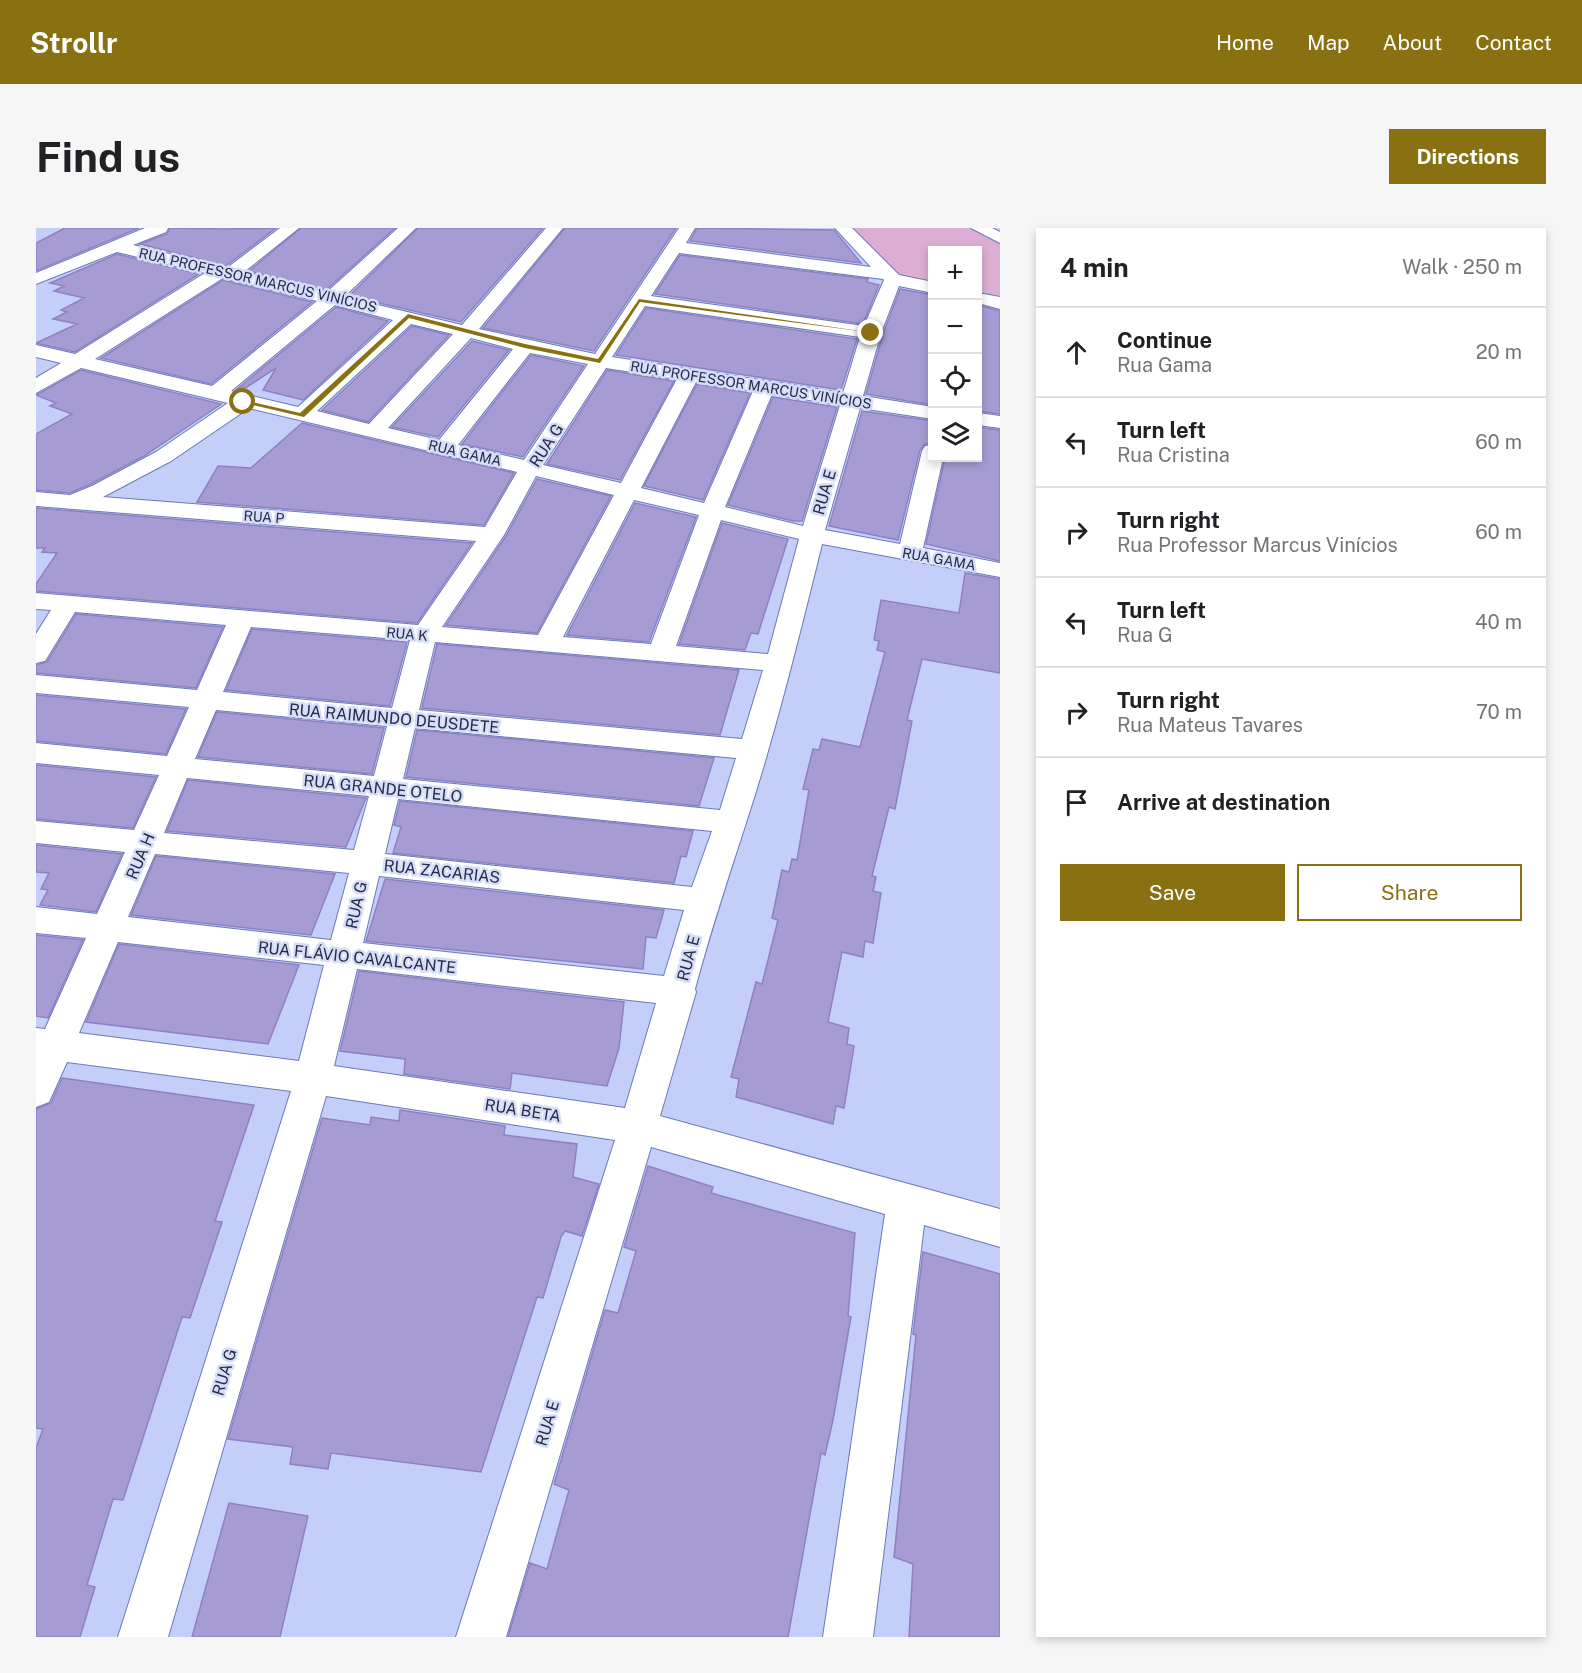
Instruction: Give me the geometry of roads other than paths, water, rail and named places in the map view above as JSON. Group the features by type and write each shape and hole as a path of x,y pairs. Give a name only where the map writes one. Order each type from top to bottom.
{"street":[{"path":"36,279 160,228"},
{"path":"36,387 225,273 291,228"},
{"path":"374,431 467,331 555,228"},
{"path":"843,228 868,251 889,277"},
{"path":"979,228 1000,238"},
{"path":"215,394 332,298 402,229"},
{"path":"681,237 889,277 928,287"},
{"name":"RUA G","path":"143,1637 313,1078 365,863 424,635 492,535 530,468 681,237"},
{"name":"RUA PROFESSOR MARCUS VINÍCIOS","path":"114,246 525,346 689,376 928,412"},
{"name":"RUA E","path":"481,1637 679,992 704,900 753,750 779,663 812,535 889,277"},
{"path":"982,299 1000,303"},
{"path":"639,300 871,333"},
{"path":"302,415 408,316"},
{"path":"444,448 525,346"},
{"name":"RUA GAMA","path":"36,351 243,402 812,535 1000,570"},
{"path":"546,644 689,376"},
{"path":"660,654 712,512 764,388"},
{"path":"36,516 114,486 161,459 243,402"},
{"path":"982,420 1000,422"},
{"path":"910,555 931,462"},
{"name":"RUA P","path":"36,500 492,535"},
{"name":"RUA K","path":"36,601 241,620 779,663"},
{"path":"36,655 68,603"},
{"name":"RUA H","path":"36,1090 47,1045 108,928 241,620"},
{"name":"RUA RAIMUNDO DEUSDETE","path":"36,684 753,750"},
{"name":"RUA GRANDE OTELO","path":"36,753 179,765 385,789 731,822"},
{"name":"RUA ZACARIAS","path":"36,832 365,863 704,900"},
{"name":"RUA FLÁVIO CAVALCANTE","path":"36,920 679,992"},
{"name":"RUA BETA","path":"47,1045 313,1078 638,1127 907,1200 1000,1228"},
{"path":"848,1637 907,1200"}]}
